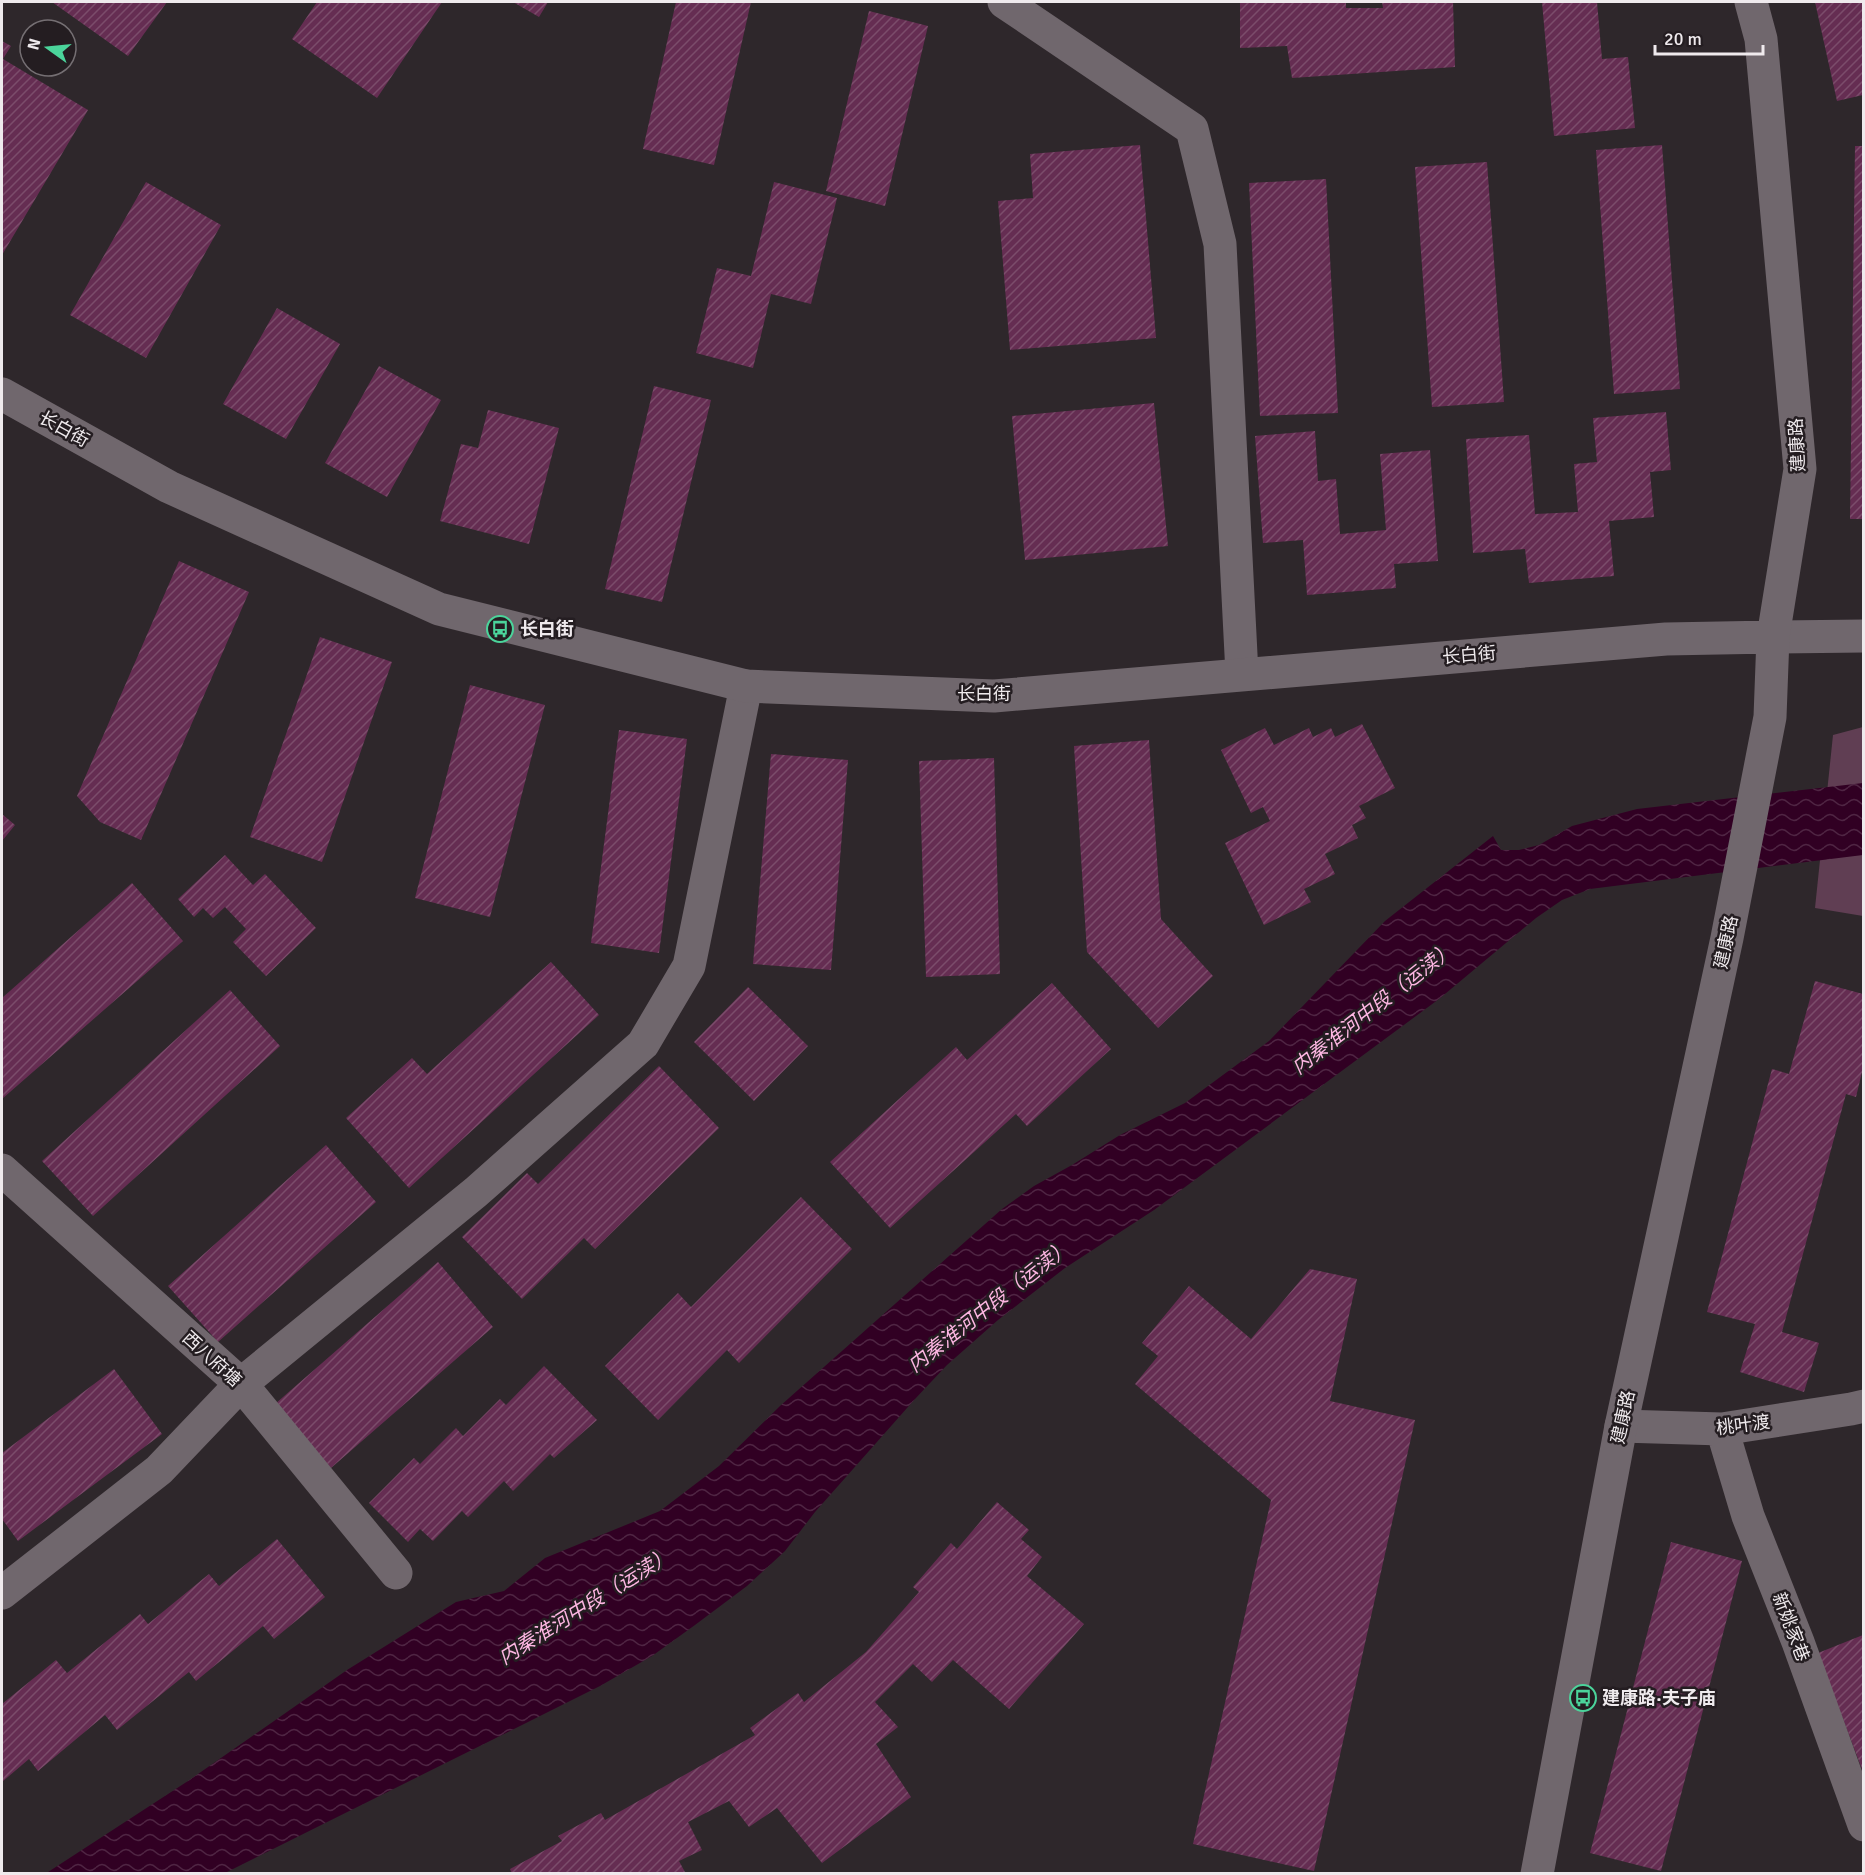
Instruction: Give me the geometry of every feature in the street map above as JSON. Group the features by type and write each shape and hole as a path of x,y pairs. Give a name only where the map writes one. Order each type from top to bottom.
{"street":[{"path":"1004,2 1192,129 1220,244 1242,674"},
{"name":"建康路","path":"1537,1874 1621,1426 1728,938 1770,717 1773,637 1800,469 1761,39 1751,2"},
{"name":"长白街","path":"2,394 169,487 439,609 746,686 994,696 1666,639 1863,636"},
{"path":"2,1593 159,1470 241,1384 476,1192 643,1044 689,966 746,686"},
{"name":"西八府塘","path":"2,1170 241,1384 396,1573"},
{"name":"桃叶渡","path":"1621,1426 1722,1429 1863,1406"},
{"name":"新姚家巷","path":"1722,1429 1748,1516 1798,1642 1863,1825"}],"shaded area":[{"path":"1863,727 1863,916 1815,908 1833,735"}],"water":[{"name":"内秦淮河中段（运渎）","path":"1863,783 1863,855 1590,889 1562,900 1536,918 1439,999 1154,1210 1065,1268 998,1320 947,1365 915,1399 815,1512 785,1551 747,1586 652,1656 600,1686 225,1873 45,1874 188,1781 347,1670 456,1602 504,1591 545,1558 660,1511 719,1466 780,1406 1002,1209 1034,1186 1120,1135 1185,1103 1269,1041 1385,921 1493,836 1501,850 1519,850 1539,845 1572,826 1637,809"}],"building":[{"path":"52,2 167,2 128,56 78,20 78,18 75,18"},
{"path":"317,2 442,2 377,98 292,39"},
{"path":"513,2 548,2 539,17"},
{"path":"676,2 751,2 714,165 643,149"},
{"path":"1240,2 1346,2 1346,8 1383,8 1382,2 1453,2 1455,67 1292,78 1287,46 1240,48"},
{"path":"1542,2 1597,2 1602,59 1628,57 1635,128 1554,136"},
{"path":"1815,2 1863,2 1863,95 1837,101"},
{"path":"869,11 928,26 885,206 826,191"},
{"path":"2,41 11,46 3,59 18,68 18,78 35,78 88,110 2,255"},
{"path":"1140,145 1156,338 1010,350 998,201 1033,198 1030,154"},
{"path":"1662,145 1680,389 1614,394 1596,150"},
{"path":"1855,146 1863,146 1863,519 1850,519"},
{"path":"1487,162 1504,402 1432,407 1415,167"},
{"path":"1326,179 1338,413 1260,416 1249,183"},
{"path":"146,182 221,225 146,358 70,315"},
{"path":"774,182 837,198 811,304 771,294 753,368 696,353 717,268 751,276"},
{"path":"277,308 340,344 286,439 223,404"},
{"path":"379,366 441,400 387,497 325,463"},
{"path":"654,386 711,400 662,602 605,589"},
{"path":"1154,403 1168,546 1025,560 1012,416"},
{"path":"488,410 559,428 529,544 440,521 461,444 478,448"},
{"path":"1666,412 1671,470 1650,472 1654,517 1609,521 1614,576 1529,583 1525,549 1473,553 1466,439 1529,435 1535,514 1578,512 1574,464 1597,462 1593,418"},
{"path":"1315,431 1318,481 1336,479 1340,534 1386,530 1380,454 1430,450 1438,561 1394,564 1396,588 1307,595 1303,540 1263,543 1255,436"},
{"path":"179,561 249,592 141,840 100,822 77,796"},
{"path":"320,637 392,662 322,862 250,837"},
{"path":"470,685 545,705 490,917 415,898"},
{"path":"1362,724 1395,788 1359,806 1366,818 1352,825 1358,838 1325,854 1335,874 1304,889 1311,902 1264,925 1225,843 1270,821 1263,807 1251,813 1221,750 1265,728 1274,745 1309,728 1313,737 1331,728 1335,737"},
{"path":"619,730 687,739 659,953 591,943"},
{"path":"1149,740 1161,919 1213,976 1158,1028 1087,952 1074,746"},
{"path":"771,754 848,760 831,970 753,964"},
{"path":"994,758 1000,974 926,977 919,761"},
{"path":"2,814 15,825 2,841"},
{"path":"225,855 253,885 265,874 316,928 266,976 233,942 246,929 225,907 213,918 203,908 194,917 178,899"},
{"path":"132,883 183,941 2,1099 2,998"},
{"path":"551,962 599,1015 409,1188 346,1118 412,1058 427,1074"},
{"path":"1815,981 1863,994 1863,1068 1856,1097 1846,1094 1782,1332 1819,1343 1804,1392 1740,1372 1755,1324 1707,1312 1772,1069 1789,1074"},
{"path":"1052,983 1111,1049 1027,1126 1016,1114 890,1228 830,1162 956,1047 967,1060"},
{"path":"748,987 808,1046 754,1101 694,1042"},
{"path":"230,990 280,1046 93,1216 42,1161"},
{"path":"659,1066 719,1128 595,1249 584,1238 522,1299 462,1237 527,1173 538,1184"},
{"path":"326,1145 376,1202 218,1342 168,1286"},
{"path":"801,1197 852,1249 739,1363 727,1350 658,1420 605,1366 678,1293 691,1307"},
{"path":"438,1262 493,1327 331,1468 275,1404"},
{"path":"1310,1269 1357,1279 1330,1401 1415,1420 1314,1871 1193,1844 1271,1500 1135,1384 1158,1356 1142,1343 1189,1286 1251,1339"},
{"path":"544,1366 597,1420 554,1458 550,1454 513,1491 504,1481 468,1517 462,1511 433,1541 420,1529 408,1542 369,1503 414,1458 420,1464 456,1428 463,1436 500,1399 506,1405"},
{"path":"114,1369 162,1434 18,1541 2,1519 2,1453"},
{"path":"997,1502 1029,1530 1021,1539 1042,1557 1027,1576 1084,1624 1009,1709 953,1660 932,1682 913,1664 875,1702 898,1727 876,1744 911,1797 822,1863 777,1808 749,1827 729,1801 688,1822 702,1850 679,1861 686,1874 512,1874 510,1869 562,1841 558,1836 601,1813 605,1820 755,1735 750,1728 798,1693 804,1702 866,1652 919,1592 913,1587 951,1543 957,1549"},
{"path":"277,1539 325,1597 274,1639 263,1626 196,1681 189,1672 117,1730 105,1715 38,1771 29,1759 2,1782 2,1704 56,1660 67,1673 140,1614 148,1624 209,1574 219,1586"},
{"path":"1671,1542 1742,1561 1661,1871 1590,1853"},
{"path":"1863,1635 1863,1772 1818,1653"}],"place":[{"name":"长白街","path":"500,629"},
{"name":"建康路·夫子庙","path":"1583,1698"}]}
